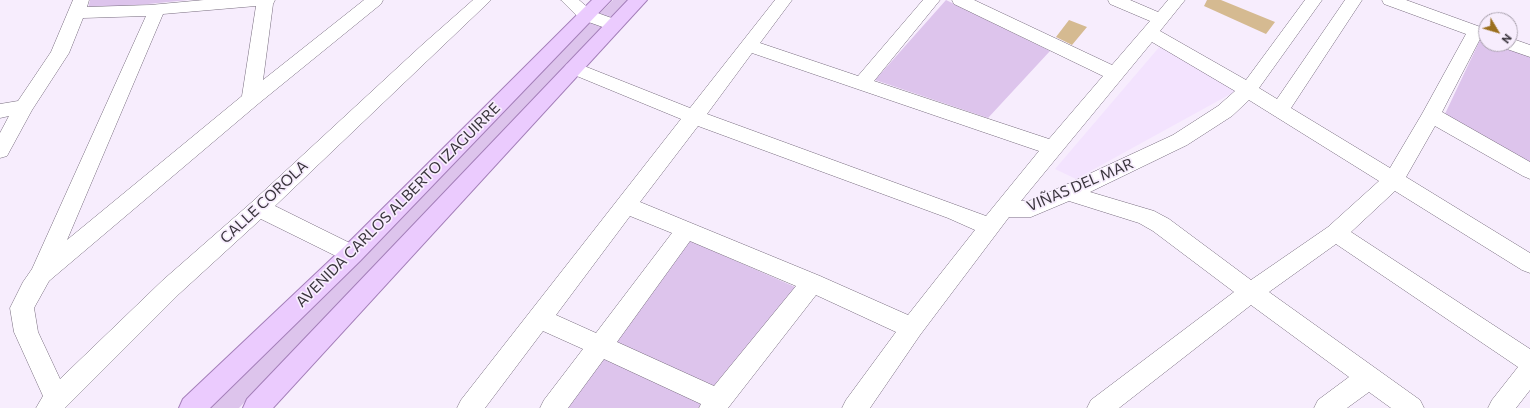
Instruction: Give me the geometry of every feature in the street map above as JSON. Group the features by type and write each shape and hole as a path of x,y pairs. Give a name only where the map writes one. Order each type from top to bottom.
{"main road":[{"name":"AVENIDA CARLOS ALBERTO IZAGUIRRE","path":"192,408 352,254 602,0"},
{"name":"AVENIDA CARLOS ALBERTO IZAGUIRRE","path":"265,405 638,0"}],"street":[{"path":"0,151 24,107 60,53 79,6 157,9 266,0 251,99"},
{"path":"41,274 251,99 375,0"},
{"name":"CALLE COROLA","path":"53,404 171,287 259,208 422,54 483,0"},
{"path":"569,0 586,15 614,25"},
{"path":"470,408 784,0"},
{"path":"862,83 932,0"},
{"path":"960,0 1115,74"},
{"path":"1116,0 1248,90 1530,264"},
{"path":"1005,208 1177,0"},
{"name":"VIÑAS DEL MAR","path":"855,408 912,328 1005,208 1013,210 1031,209 1068,193 1180,140 1225,111 1248,90 1314,0"},
{"path":"1280,110 1354,0"},
{"path":"1390,0 1478,32"},
{"path":"53,404 26,332 22,308 31,289 41,274 157,9"},
{"path":"1100,408 1251,292 1336,232 1393,180 1478,38"},
{"path":"749,46 1054,148"},
{"path":"1518,47 1530,51"},
{"path":"574,68 694,117 955,212 991,227"},
{"path":"0,111 24,107"},
{"path":"1431,115 1530,171"},
{"path":"1068,193 1146,218 1161,225 1412,408"},
{"path":"626,205 912,328"},
{"path":"259,208 352,254"},
{"path":"553,408 686,231"},
{"path":"1336,232 1530,362"},
{"path":"539,318 600,346 715,404 812,284"},
{"path":"1501,408 1530,371"},
{"path":"1327,408 1370,378"}],"shaded area":[{"path":"90,0 188,0 88,10"},
{"path":"613,0 628,0 239,408 206,408"},
{"path":"946,0 1050,51 988,118 875,80"},
{"path":"1478,44 1478,52 1517,52 1530,57 1530,163 1444,116"},
{"path":"1161,45 1236,91 1076,179 1055,169"},
{"path":"686,239 802,290 720,394 608,345"},
{"path":"598,352 710,408 558,408"}],"building":[{"path":"1207,0 1221,0 1275,22 1266,34 1204,6"},
{"path":"1069,20 1087,27 1072,45 1056,37"}]}
